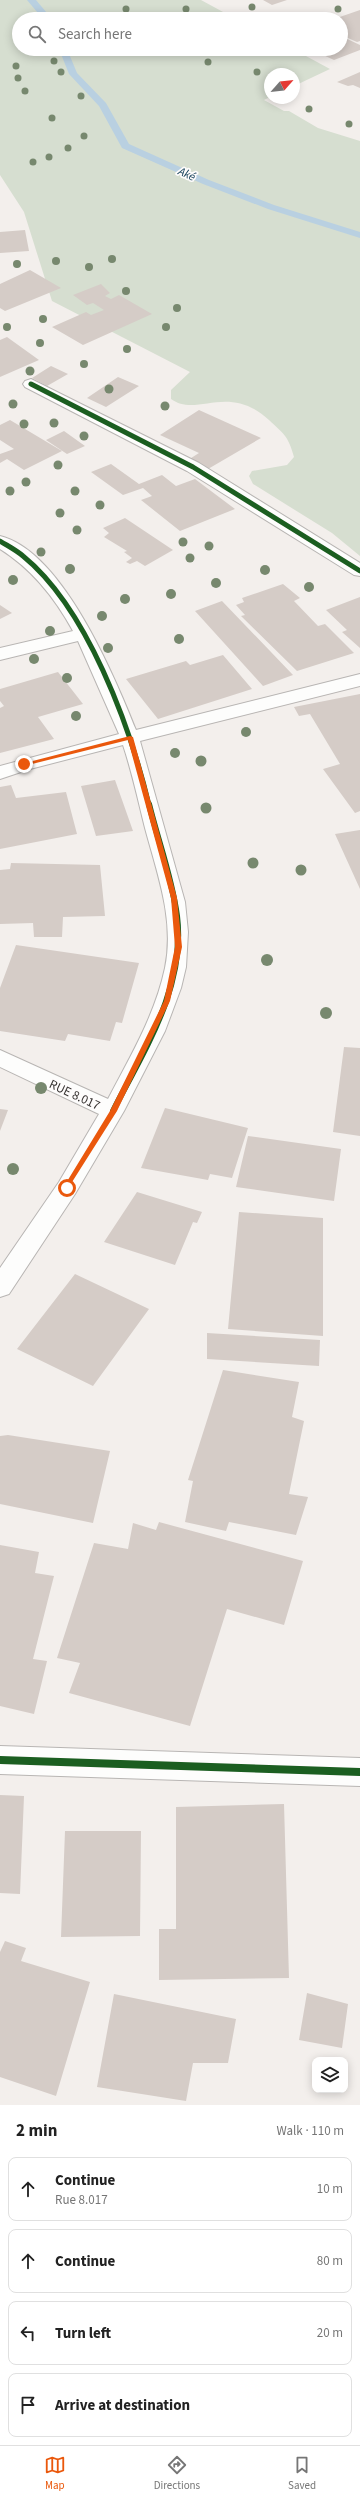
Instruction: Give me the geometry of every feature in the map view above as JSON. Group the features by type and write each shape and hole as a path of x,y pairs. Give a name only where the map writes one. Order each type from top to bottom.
{"street":[{"path":"31,384 193,467 360,571"},
{"path":"0,541 8,545 47,579 84,634 130,737 174,898 178,947 167,1001 113,1111"},
{"path":"0,654 84,634"},
{"path":"0,773 24,764 360,680"},
{"name":"RUE 8.017","path":"0,1058 113,1111 67,1188 0,1287"},
{"path":"0,1760 360,1772"}],"shaded area":[{"path":"0,0 201,0 223,12 12,12 12,56 306,56 330,69 300,83 300,68 264,68 264,104 271,104 284,111 289,111 318,128 360,141 360,556 332,533 253,484 249,476 252,471 287,465 294,457 290,444 285,436 269,420 254,409 240,403 214,402 192,405 181,404 171,399 171,390 190,372 52,301 24,212 0,175"}],"building":[{"path":"263,0 287,0 272,5"},
{"path":"360,10 360,41 357,42 348,38 348,14"},
{"path":"348,39 360,45 360,50 348,55"},
{"path":"325,56 344,56 334,60"},
{"path":"360,72 360,88 337,82"},
{"path":"25,230 29,251 0,253 0,232"},
{"path":"30,270 61,288 5,311 0,308 0,284"},
{"path":"101,284 110,293 105,296 111,299 119,295 152,314 83,345 52,327 86,312 91,315 104,310 93,303 87,305 73,295"},
{"path":"7,337 39,360 0,377 0,340"},
{"path":"51,366 68,374 47,386 32,378"},
{"path":"118,377 139,386 106,407 87,398"},
{"path":"199,410 261,438 208,469 188,460 199,453 160,435"},
{"path":"10,420 62,451 24,470 7,459 0,463 0,454 14,449 0,440 0,425"},
{"path":"64,431 85,446 67,454 46,440"},
{"path":"111,464 139,484 162,475 176,486 195,479 235,509 180,531 141,500 152,496 143,488 123,495 91,472"},
{"path":"125,518 173,550 145,566 137,561 130,564 126,562 132,558 124,552 127,551 104,537 109,533 103,528"},
{"path":"283,584 300,598 294,601 318,626 325,624 354,653 297,671 241,616 245,615 236,605 244,602 242,598"},
{"path":"360,597 360,648 342,632 347,630 326,610"},
{"path":"222,601 293,675 263,686 195,611"},
{"path":"0,605 12,613 0,619"},
{"path":"223,655 252,689 158,719 126,679 186,661 190,665"},
{"path":"58,672 83,704 38,717 54,739 0,753 0,708 4,706 0,701 0,689"},
{"path":"360,694 360,811 355,813 323,769 340,764 310,714 299,716 294,707"},
{"path":"115,780 133,831 96,836 81,786"},
{"path":"11,785 16,798 66,792 77,834 0,849 0,787"},
{"path":"360,830 360,889 335,834"},
{"path":"11,863 100,865 105,916 63,917 62,937 34,937 33,923 0,924 0,870 10,869"},
{"path":"16,945 139,963 122,1023 116,1022 110,1041 68,1034 65,1041 0,1031 0,988"},
{"path":"344,1047 360,1048 360,1136 333,1132"},
{"path":"165,1108 248,1128 232,1178 210,1174 208,1180 141,1168"},
{"path":"0,1109 8,1110 0,1131"},
{"path":"248,1136 341,1149 334,1201 236,1187"},
{"path":"137,1192 202,1212 197,1223 193,1222 175,1265 104,1242"},
{"path":"239,1212 323,1218 323,1336 228,1329"},
{"path":"75,1274 149,1309 93,1386 17,1349"},
{"path":"207,1333 320,1340 319,1366 207,1359"},
{"path":"223,1370 299,1382 292,1417 304,1421 289,1494 308,1497 296,1535 229,1522 226,1531 185,1522 193,1481 188,1480"},
{"path":"8,1435 110,1451 93,1523 0,1504 0,1436"},
{"path":"159,1522 303,1561 284,1625 227,1609 190,1726 69,1693 80,1663 57,1658 94,1543 128,1549 133,1523 156,1530"},
{"path":"0,1545 39,1552 35,1573 54,1576 33,1659 47,1661 34,1714 0,1706"},
{"path":"0,1795 24,1796 20,1894 0,1893"},
{"path":"284,1804 289,1978 159,1980 159,1929 176,1929 176,1807"},
{"path":"65,1831 141,1831 140,1936 61,1937"},
{"path":"5,1941 26,1948 21,1961 90,1982 56,2096 0,2077 0,1952"},
{"path":"307,1993 348,2004 342,2048 299,2040"},
{"path":"114,1994 236,2019 228,2063 193,2063 186,2101 97,2087"}],"waterway":[{"name":"Aké","path":"31,0 42,12"},
{"name":"Aké","path":"66,56 73,74 103,105 125,146 206,182 271,207 360,235"}],"cycle path":[{"path":"31,384 193,467 360,571"},
{"path":"0,541 23,555 43,575 79,626 94,655 108,684 137,759 175,902 178,947 176,967 171,988 154,1031 113,1111"},
{"path":"0,1760 360,1772"}],"route":[{"path":"24,764 130,737 174,898 178,947 167,1001 113,1111 67,1188"}]}
